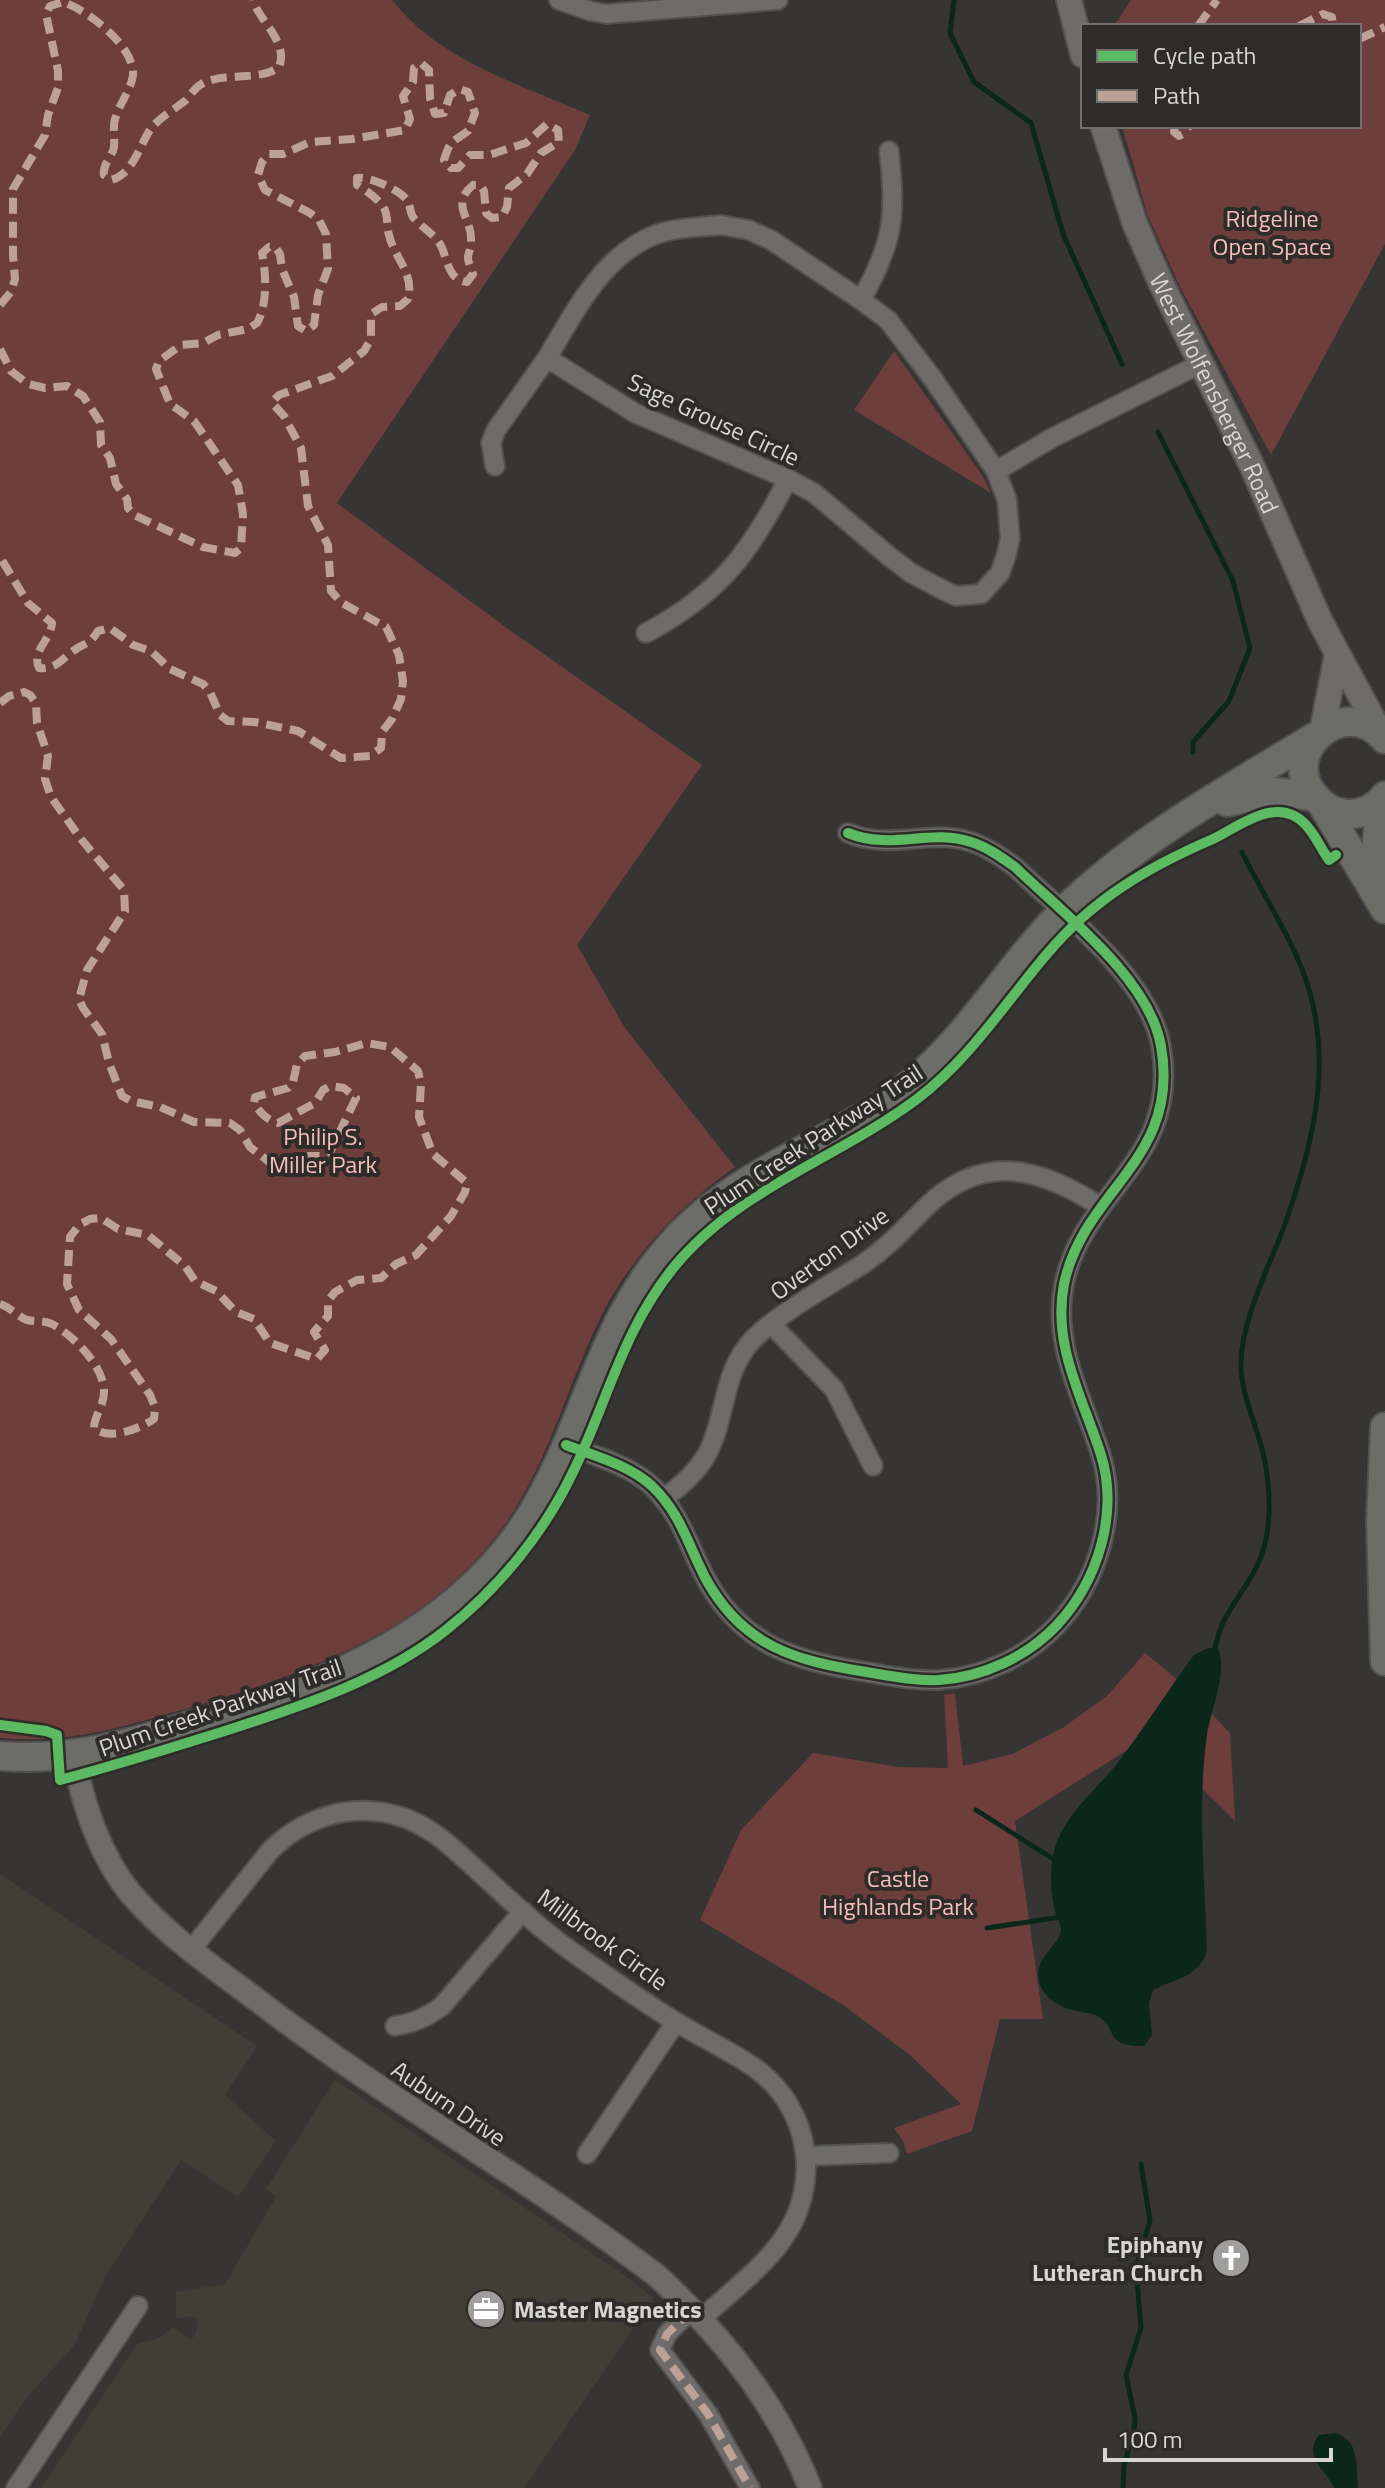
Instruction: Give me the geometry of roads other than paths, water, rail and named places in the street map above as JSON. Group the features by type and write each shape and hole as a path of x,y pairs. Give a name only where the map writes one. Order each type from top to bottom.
{"main road":[{"path":"1069,0 1081,47"},
{"name":"West Wolfensberger Road","path":"1104,128 1135,224 1200,364 1239,438 1337,655 1383,736"},
{"path":"1337,655 1319,734 1305,756 1304,777 1385,909"},
{"path":"0,1756 47,1758 74,1755 235,1713 299,1690 394,1646 453,1606 505,1553 539,1503 621,1315 650,1269 692,1223 740,1185 883,1104 927,1070 956,1042 1063,912 1146,843 1331,726 1352,722 1383,736"},
{"path":"1195,810 1263,792 1318,801 1338,813 1353,814 1368,810 1383,799"},
{"path":"1383,799 1377,842 1385,886"},
{"path":"1385,1427 1381,1535 1385,1661"}],"street":[{"path":"559,0 590,11 628,6 778,0"},
{"path":"861,300 885,254 892,226 894,201 889,151"},
{"name":"Sage Grouse Circle","path":"721,225 749,230 771,240 888,320 996,471 1007,500 1010,519 1006,556 1000,573 981,594 956,596 911,573 814,493 635,413 547,358 592,287 618,257 638,243 663,232 721,225"},
{"path":"495,466 491,443 496,430 547,358"},
{"path":"996,471 1052,438 1200,364"},
{"path":"646,633 674,618 724,577 747,552 788,479"},
{"path":"566,1445 638,1475 679,1518 708,1581 721,1601 752,1633 789,1654 820,1664 905,1678 941,1680 993,1668 1025,1651 1053,1629 1081,1594 1098,1555 1107,1516 1107,1487 1102,1458 1067,1361 1062,1304 1064,1286 1085,1231 1137,1162 1157,1125 1164,1084 1161,1046 1150,1009 1129,978 1063,912 1015,867 971,841 943,837 883,842 848,833"},
{"name":"Overton Drive","path":"663,1499 692,1475 706,1456 717,1428 731,1373 747,1346 771,1324 889,1245 938,1196 981,1175 1020,1171 1039,1174 1073,1188 1101,1207"},
{"path":"771,1324 834,1389 873,1466"},
{"name":"Auburn Drive","path":"74,1755 77,1775 95,1829 115,1871 147,1912 191,1950 334,2057 656,2275 696,2314 766,2402 788,2439 810,2488"},
{"name":"Millbrook Circle","path":"191,1950 283,1838 308,1823 341,1813 378,1811 428,1828 570,1951 771,2082 798,2122 807,2156 805,2192 786,2234 770,2254 667,2334 660,2350 708,2414 750,2488"},
{"path":"395,2026 411,2024 442,2006 523,1911"},
{"path":"587,2154 676,2022"},
{"path":"807,2156 889,2153"},
{"path":"16,2488 138,2306"}],"waterway":[{"path":"954,0 950,33 974,82 1031,123 1063,234 1122,364"},
{"path":"1158,432 1233,581 1250,648 1229,701 1193,742 1193,752"},
{"path":"1213,1654 1219,1632 1256,1568 1265,1543 1269,1502 1267,1475 1243,1387 1241,1362 1251,1310 1303,1168 1319,1081 1316,1023 1304,974 1242,852"},
{"path":"976,1810 1058,1862"},
{"path":"987,1928 1061,1917"},
{"path":"1123,2488 1124,2465 1135,2418 1126,2375 1141,2328 1136,2267 1150,2221 1141,2164"}],"place":[{"name":"Epiphany Lutheran Church","path":"1231,2258"},
{"name":"Master Magnetics","path":"486,2309"}],"park label":[{"name":"Ridgeline Open Space","path":"1272,232"},
{"name":"Philip S. Miller Park","path":"323,1150"},
{"name":"Castle Highlands Park","path":"898,1892"}]}
